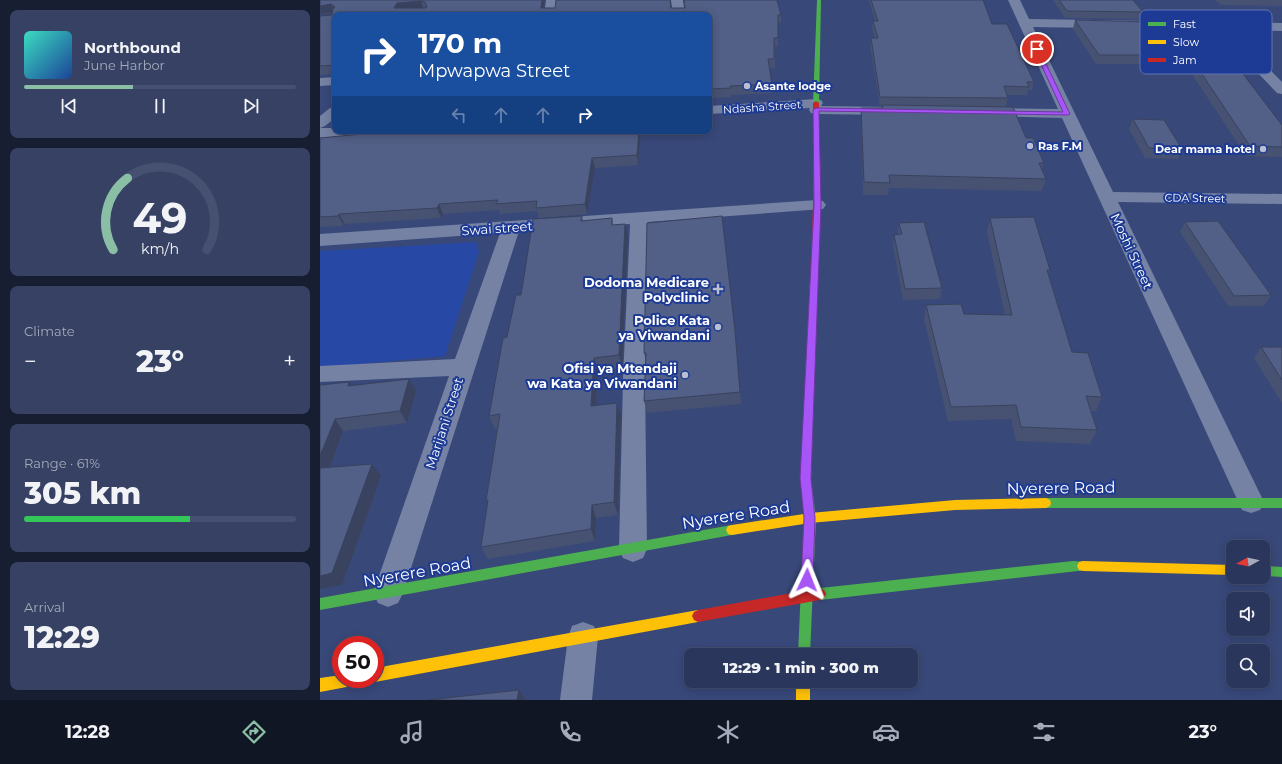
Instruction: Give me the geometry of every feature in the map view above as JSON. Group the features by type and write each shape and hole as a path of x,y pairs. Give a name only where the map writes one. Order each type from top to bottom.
{"main road":[{"path":"804,648 810,518 806,478 817,205 816,106 819,0"},
{"name":"Nyerere Road","path":"320,604 633,549 707,534 810,518 955,505 1049,503 1282,503"},
{"path":"384,673 806,596 1073,566 1226,570"},
{"path":"1270,571 1282,572"},
{"path":"803,688 803,700"}],"street":[{"path":"550,12 552,0"},
{"path":"677,0 679,12"},
{"name":"Moshi Street","path":"1014,0 1251,502"},
{"path":"1024,23 1140,25"},
{"path":"1272,27 1282,27"},
{"path":"1266,74 1282,90"},
{"path":"320,82 332,81"},
{"name":"Ndasha Street","path":"712,110 816,106 902,111"},
{"path":"973,112 1067,114"},
{"path":"320,123 332,113"},
{"path":"320,133 332,133"},
{"name":"CDA Street","path":"1107,197 1282,200"},
{"name":"Swai street","path":"320,240 817,205"},
{"path":"633,549 634,378 639,218"},
{"path":"463,367 511,227"},
{"name":"Marijani Street","path":"320,374 463,367 388,593"},
{"path":"576,700 583,637"}],"shaded area":[{"path":"476,242 479,252 445,356 320,368 320,251"}],"building":[{"path":"320,0 542,0 541,8 555,8 556,0 670,0 671,8 685,8 684,0 777,0 781,15 778,15 778,38 774,38 774,59 768,59 772,84 730,86 731,88 712,89 712,12 332,12 333,8 335,7 331,4 320,6","holes":["421,1 425,2 427,7 425,8 394,8 397,3"]},
{"path":"871,0 983,0 992,24 1007,24 1034,82 1027,82 1029,87 1004,86 1008,98 880,97 871,38 878,38 873,21 878,21"},
{"path":"1059,0 1133,0 1141,10 1140,12 1067,11"},
{"path":"332,15 332,65 320,66 320,16"},
{"path":"1075,20 1140,22 1140,55 1099,55"},
{"path":"1202,74 1243,74 1282,125 1282,147 1250,146"},
{"path":"882,105 1013,107 1026,138 1033,138 1044,163 1039,163 1046,179 889,175 890,183 864,182 861,108 883,108"},
{"path":"1133,119 1164,120 1182,149 1149,148"},
{"path":"362,134 639,134 637,155 592,158 585,204 536,208 537,201 496,204 498,200 439,204 437,208 339,214 338,216 320,217 320,138"},
{"path":"582,216 581,221 612,218 612,225 625,224 619,355 594,358 591,406 617,403 614,502 592,505 591,529 481,547 488,500 486,501 500,414 489,416 503,338 507,337 516,295 521,295 533,219"},
{"path":"722,216 735,331 740,392 644,401 647,223"},
{"path":"1034,217 1050,270 1047,270 1072,352 1088,353 1102,397 1086,396 1097,430 1021,427 1016,405 951,407 926,305 961,304 964,314 1012,315 990,218"},
{"path":"1218,221 1271,295 1234,296 1185,222"},
{"path":"924,222 942,288 905,289 894,235 902,234 899,223"},
{"path":"1261,347 1282,347 1282,380"},
{"path":"409,379 400,411 335,419 320,456 320,385 349,382 348,386"},
{"path":"372,464 332,573 320,576 320,468"},
{"path":"519,690 517,700 428,700"}],"traffic: fast":[{"path":"816,103 819,0"},
{"path":"804,648 810,518 806,479 814,281"},
{"path":"1046,503 1282,503"},
{"path":"320,604 732,530"},
{"path":"820,594 1083,566"},
{"path":"1270,571 1282,572"}],"traffic: slow":[{"path":"732,530 810,518 955,505 1046,503"},
{"path":"1083,566 1226,570"},
{"path":"384,673 698,616"},
{"path":"320,685 332,683"},
{"path":"803,688 803,700"}],"traffic: jam":[{"path":"814,281 817,205 816,103"},
{"path":"698,616 820,594"}],"place":[{"name":"Asante lodge","path":"747,86"},
{"name":"Ras F.M","path":"1030,146"},
{"name":"Dear mama hotel","path":"1263,149"},
{"name":"Dodoma Medicare Polyclinic","path":"718,289"},
{"name":"Police Kata ya Viwandani","path":"718,327"},
{"name":"Ofisi ya Mtendaji wa Kata ya Viwandani","path":"685,375"}],"route":[{"path":"807,580 810,518 806,478 817,205 816,110 1067,114 1037,49"}]}
